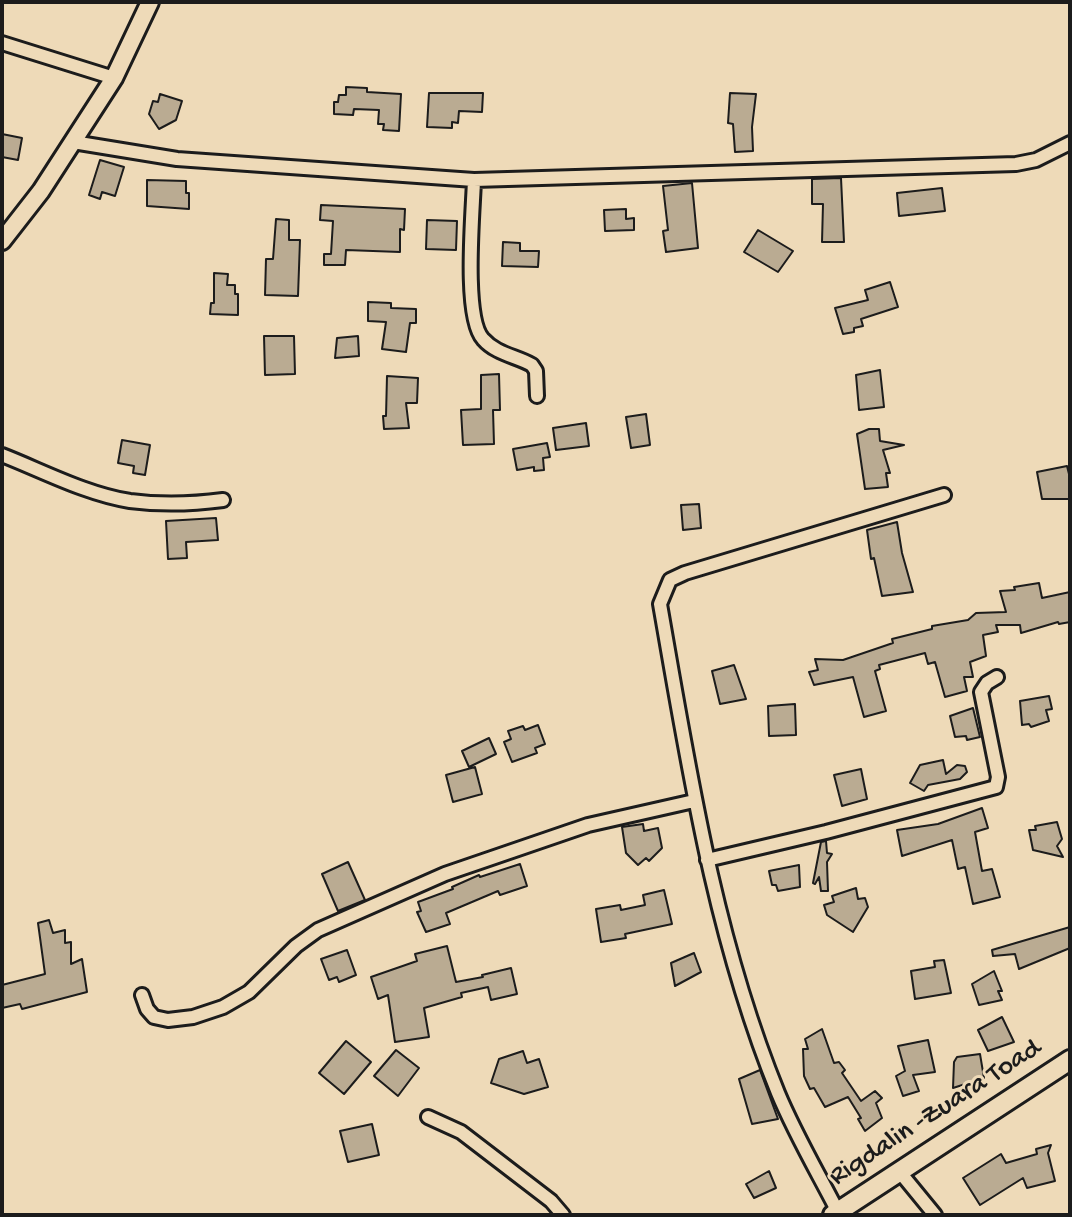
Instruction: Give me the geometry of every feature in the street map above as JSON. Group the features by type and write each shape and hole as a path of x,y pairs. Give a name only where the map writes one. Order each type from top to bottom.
{"main road":[{"name":"Rigdalin -Zuara Toad","path":"836,1213 1070,1060"}],"street":[{"path":"2,241 41,191 114,78 150,2"},
{"path":"2,43 114,78"},
{"path":"73,142 192,160 474,180 1007,165 1036,160 1070,143"},
{"path":"474,180 472,298 475,321 482,338 502,353 532,365 536,371 537,396"},
{"path":"2,455 73,485 129,501 179,504 223,500"},
{"path":"836,1213 779,1093 729,950 694,801 660,604 670,580 685,573 944,495"},
{"path":"707,860 996,787 998,777 981,692 987,683 997,677"},
{"path":"142,995 154,1017 168,1020 193,1017 223,1007 249,992 296,946 318,930 445,874 588,825 694,801"},
{"path":"428,1117 461,1132 551,1201 563,1215"},
{"path":"899,1171 935,1215"}],"building":[{"path":"346,87 401,94 399,131 383,130 384,124 378,124 379,110 354,109 353,115 334,114 334,102 338,102 339,95 346,95"},
{"path":"429,93 483,93 482,112 459,111 458,123 452,122 452,128 427,127"},
{"path":"730,93 756,94 753,151 735,152 733,124 728,123"},
{"path":"160,94 182,101 176,120 159,129 149,114 153,101 158,102"},
{"path":"2,134 22,138 18,160 2,157"},
{"path":"100,160 124,167 115,196 102,192 100,199 89,195"},
{"path":"841,178 844,242 822,242 823,204 812,204 812,179"},
{"path":"147,180 186,181 189,209 147,206"},
{"path":"692,183 698,248 666,252 663,231 668,230 663,186"},
{"path":"942,188 945,211 899,216 897,193"},
{"path":"321,205 405,209 404,230 400,229 400,252 346,250 345,265 324,265 324,254 331,254 333,221 320,220"},
{"path":"626,209 626,219 634,218 634,230 605,231 604,210"},
{"path":"276,219 289,220 289,240 300,240 298,296 265,295 266,259 273,259"},
{"path":"427,220 457,221 456,250 426,249"},
{"path":"758,230 793,251 778,272 744,252"},
{"path":"503,242 520,243 520,251 539,251 538,267 502,266"},
{"path":"214,273 228,274 227,285 235,285 238,315 210,314 211,303 214,303"},
{"path":"890,282 898,307 861,319 863,326 843,334 835,308 868,300 865,290"},
{"path":"368,302 391,303 391,308 416,309 416,323 410,323 406,352 382,349 386,322 368,321"},
{"path":"264,336 294,336 295,374 265,375"},
{"path":"358,336 359,356 335,358 337,338"},
{"path":"880,370 884,407 859,410 856,375"},
{"path":"499,374 500,410 493,410 494,444 463,445 461,410 481,409 481,375"},
{"path":"387,376 418,378 417,403 406,403 409,428 384,429"},
{"path":"646,414 650,445 631,448 626,417"},
{"path":"586,423 589,446 556,450 553,428"},
{"path":"879,429 880,441 904,445 883,450 890,473 886,473 888,487 865,489 857,434"},
{"path":"122,440 150,445 145,475 133,473 134,466 118,463"},
{"path":"547,443 550,457 543,458 544,470 534,471 534,467 517,470 513,449"},
{"path":"1067,466 1070,499 1042,499 1037,472"},
{"path":"699,504 701,528 683,530 681,505"},
{"path":"216,518 218,540 186,542 187,558 168,559 166,521"},
{"path":"897,522 913,592 882,596 874,558 871,559 867,530"},
{"path":"1039,583 1042,598 1070,592 1070,622 1058,622 1021,633 1020,625 996,625 998,632 983,635 986,656 970,662 973,677 964,677 967,691 945,697 935,662 928,664 925,653 879,665 880,669 875,671 886,711 864,717 853,677 814,685 809,672 818,670 815,659 843,660 893,643 892,639 932,629 932,626 968,620 976,613 1006,612 1000,591"},
{"path":"734,665 746,699 720,704 712,671"},
{"path":"1049,696 1052,709 1046,710 1049,721 1031,727 1029,724 1022,725 1020,701"},
{"path":"795,704 796,735 769,736 768,706"},
{"path":"973,708 980,737 967,740 966,736 955,737 950,716"},
{"path":"538,725 545,744 535,748 537,753 512,762 504,742 511,739 508,731"},
{"path":"489,738 496,754 469,767 462,751"},
{"path":"943,760 946,774 957,765 965,766 967,772 960,779 928,785 924,791 910,783 920,765"},
{"path":"475,767 482,794 453,802 446,775"},
{"path":"861,769 867,799 842,806 834,775"},
{"path":"982,808 988,828 975,832 982,871 992,869 1000,897 973,904 965,867 958,869 952,840 902,856 897,830 938,824"},
{"path":"1057,822 1062,839 1057,846 1063,857 1033,850 1029,830"},
{"path":"643,824 644,831 658,828 662,848 649,861 646,858 638,865 626,853 622,827"},
{"path":"826,841 827,853 832,854 827,862 828,891 821,891 819,877 813,883 821,842"},
{"path":"348,862 365,900 338,911 322,874"},
{"path":"520,864 527,886 500,895 498,891 446,913 450,924 426,932 417,912 421,911 418,902 479,875"},
{"path":"799,865 800,887 778,891 776,885 772,885 769,871"},
{"path":"856,888 858,899 865,898 868,907 853,932 827,915 824,905 834,902 832,896"},
{"path":"664,890 672,924 601,942 596,909 620,905 621,910 645,905 643,895"},
{"path":"49,920 53,933 65,930 65,943 71,942 71,964 82,959 87,992 22,1009 20,1004 2,1008 2,985 45,974 38,923"},
{"path":"1070,927 1070,948 1019,969 1015,954 993,956 992,950"},
{"path":"447,946 456,982 511,968 517,994 491,1000 488,987 461,993 462,997 424,1008 429,1037 395,1042 388,995 378,999 371,977 417,961 415,954"},
{"path":"347,950 356,975 339,982 337,977 329,980 321,959"},
{"path":"694,953 701,972 675,986 671,963"},
{"path":"944,960 951,993 915,999 911,971 935,967 934,961"},
{"path":"994,971 1002,1000 979,1005 972,984"},
{"path":"1002,1017 1014,1042 988,1051 978,1030"},
{"path":"822,1029 834,1063 839,1062 845,1070 842,1073 861,1101 875,1091 882,1098 876,1103 882,1118 865,1131 848,1097 825,1107 804,1076 803,1049 808,1049 805,1039"},
{"path":"928,1040 935,1072 913,1075 919,1091 903,1096 896,1076 905,1071 898,1046"},
{"path":"346,1041 371,1062 344,1094 319,1073"},
{"path":"396,1050 419,1068 398,1096 374,1076"},
{"path":"523,1051 527,1063 539,1059 548,1087 524,1094 491,1083 499,1059"},
{"path":"980,1054 984,1078 953,1088 957,1057"},
{"path":"760,1070 778,1119 752,1124 739,1079"},
{"path":"372,1124 379,1155 348,1162 340,1131"},
{"path":"1051,1145 1048,1153 1055,1181 1027,1188 1023,1178 980,1205 963,1178 1001,1154 1006,1163 1037,1154 1036,1149"},
{"path":"769,1171 776,1188 754,1198 746,1184"}]}
